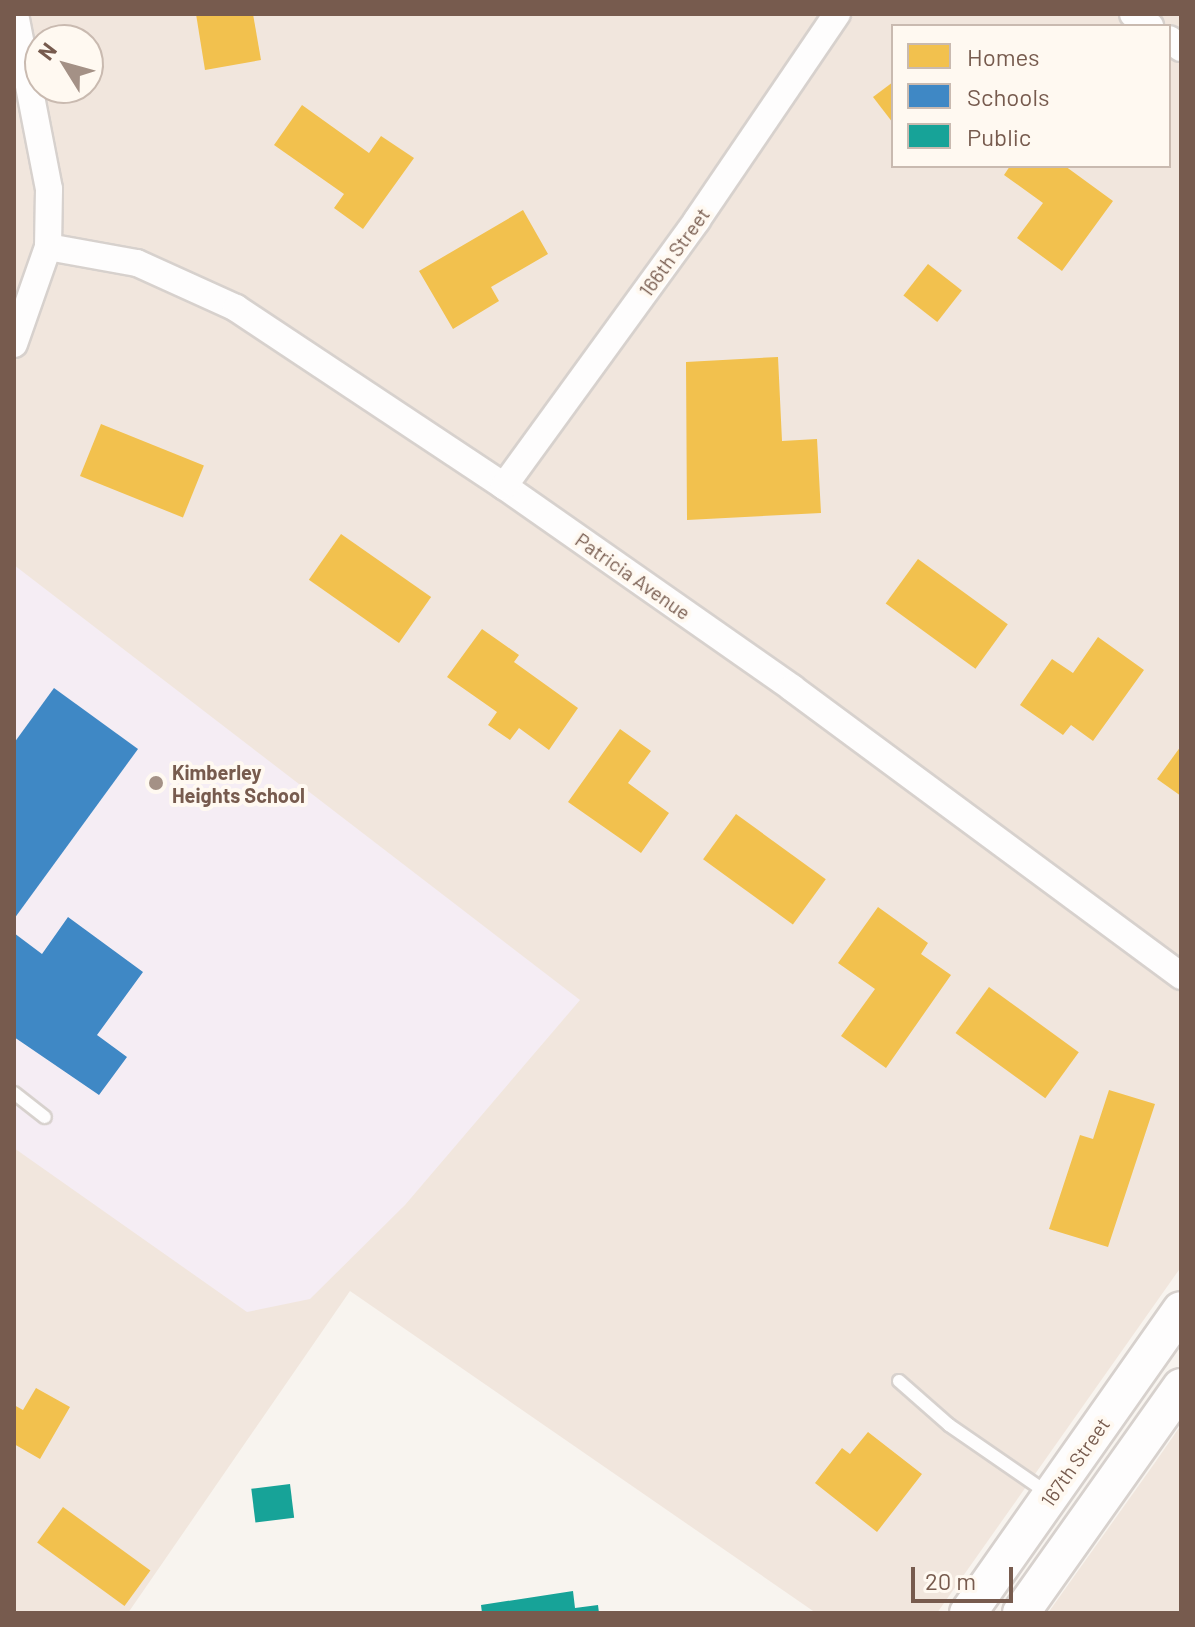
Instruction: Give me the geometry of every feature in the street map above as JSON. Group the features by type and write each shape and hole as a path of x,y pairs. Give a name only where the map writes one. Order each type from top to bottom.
{"main road":[{"name":"167th Street","path":"968,1613 1181,1310"},
{"path":"1021,1613 1181,1387"}],"street":[{"path":"14,344 48,247 49,189 15,14"},
{"name":"166th Street","path":"504,486 697,220 837,14"},
{"name":"Patricia Avenue","path":"48,247 137,263 236,308 504,486 792,688 1181,976"}],"lane":[{"path":"14,1093 45,1117"},
{"path":"899,1381 949,1425 1051,1496"}],"shaded area":[{"path":"14,14 1181,14 1181,1267 937,1613 816,1613 350,1291 128,1613 14,1613"},
{"name":"Kimberley Heights School","path":"14,565 580,1000 405,1205 310,1299 247,1312 14,1148"},
{"path":"1181,1425 1181,1613 1048,1613 1154,1464"}],"building: Homes":[{"path":"196,14 253,14 261,60 205,70"},
{"path":"891,84 891,120 873,97"},
{"path":"302,105 369,153 381,136 414,158 363,229 334,208 344,194 274,145"},
{"path":"1009,168 1068,168 1113,201 1062,271 1017,238 1043,203 1004,175"},
{"path":"523,210 548,254 491,287 499,301 453,329 419,271"},
{"path":"928,264 962,290 937,322 903,296"},
{"path":"778,357 782,441 817,439 821,513 687,520 686,362"},
{"path":"101,424 204,466 183,518 80,476"},
{"path":"341,534 431,597 399,643 309,580"},
{"path":"918,559 1008,624 975,669 886,603"},
{"path":"482,629 519,655 514,662 578,708 549,750 519,728 510,740 488,725 497,712 447,677"},
{"path":"1098,637 1144,670 1093,741 1071,725 1063,735 1020,705 1052,659 1073,673"},
{"path":"620,729 651,751 628,783 669,813 641,853 568,802"},
{"path":"1181,746 1181,796 1157,779"},
{"path":"736,814 826,879 793,925 703,859"},
{"path":"878,907 928,943 921,954 951,975 886,1068 841,1036 875,989 838,963"},
{"path":"989,987 1079,1052 1045,1098 955,1033"},
{"path":"1109,1090 1155,1104 1108,1247 1049,1229 1080,1135 1093,1139"},
{"path":"36,1388 70,1407 40,1459 14,1444 14,1405 23,1410"},
{"path":"868,1432 922,1474 877,1532 815,1483 842,1448 850,1454"},
{"path":"63,1507 150,1570 125,1606 37,1543"}],"building: Schools":[{"path":"54,688 138,749 14,919 14,743"},
{"path":"68,917 143,972 97,1035 127,1057 99,1095 14,1037 14,933 42,954"}],"building: Public":[{"path":"290,1484 294,1518 255,1522 251,1489"},
{"path":"573,1591 575,1608 598,1605 599,1613 482,1613 481,1605"}],"place":[{"name":"Kimberley Heights School","path":"156,783"}]}
